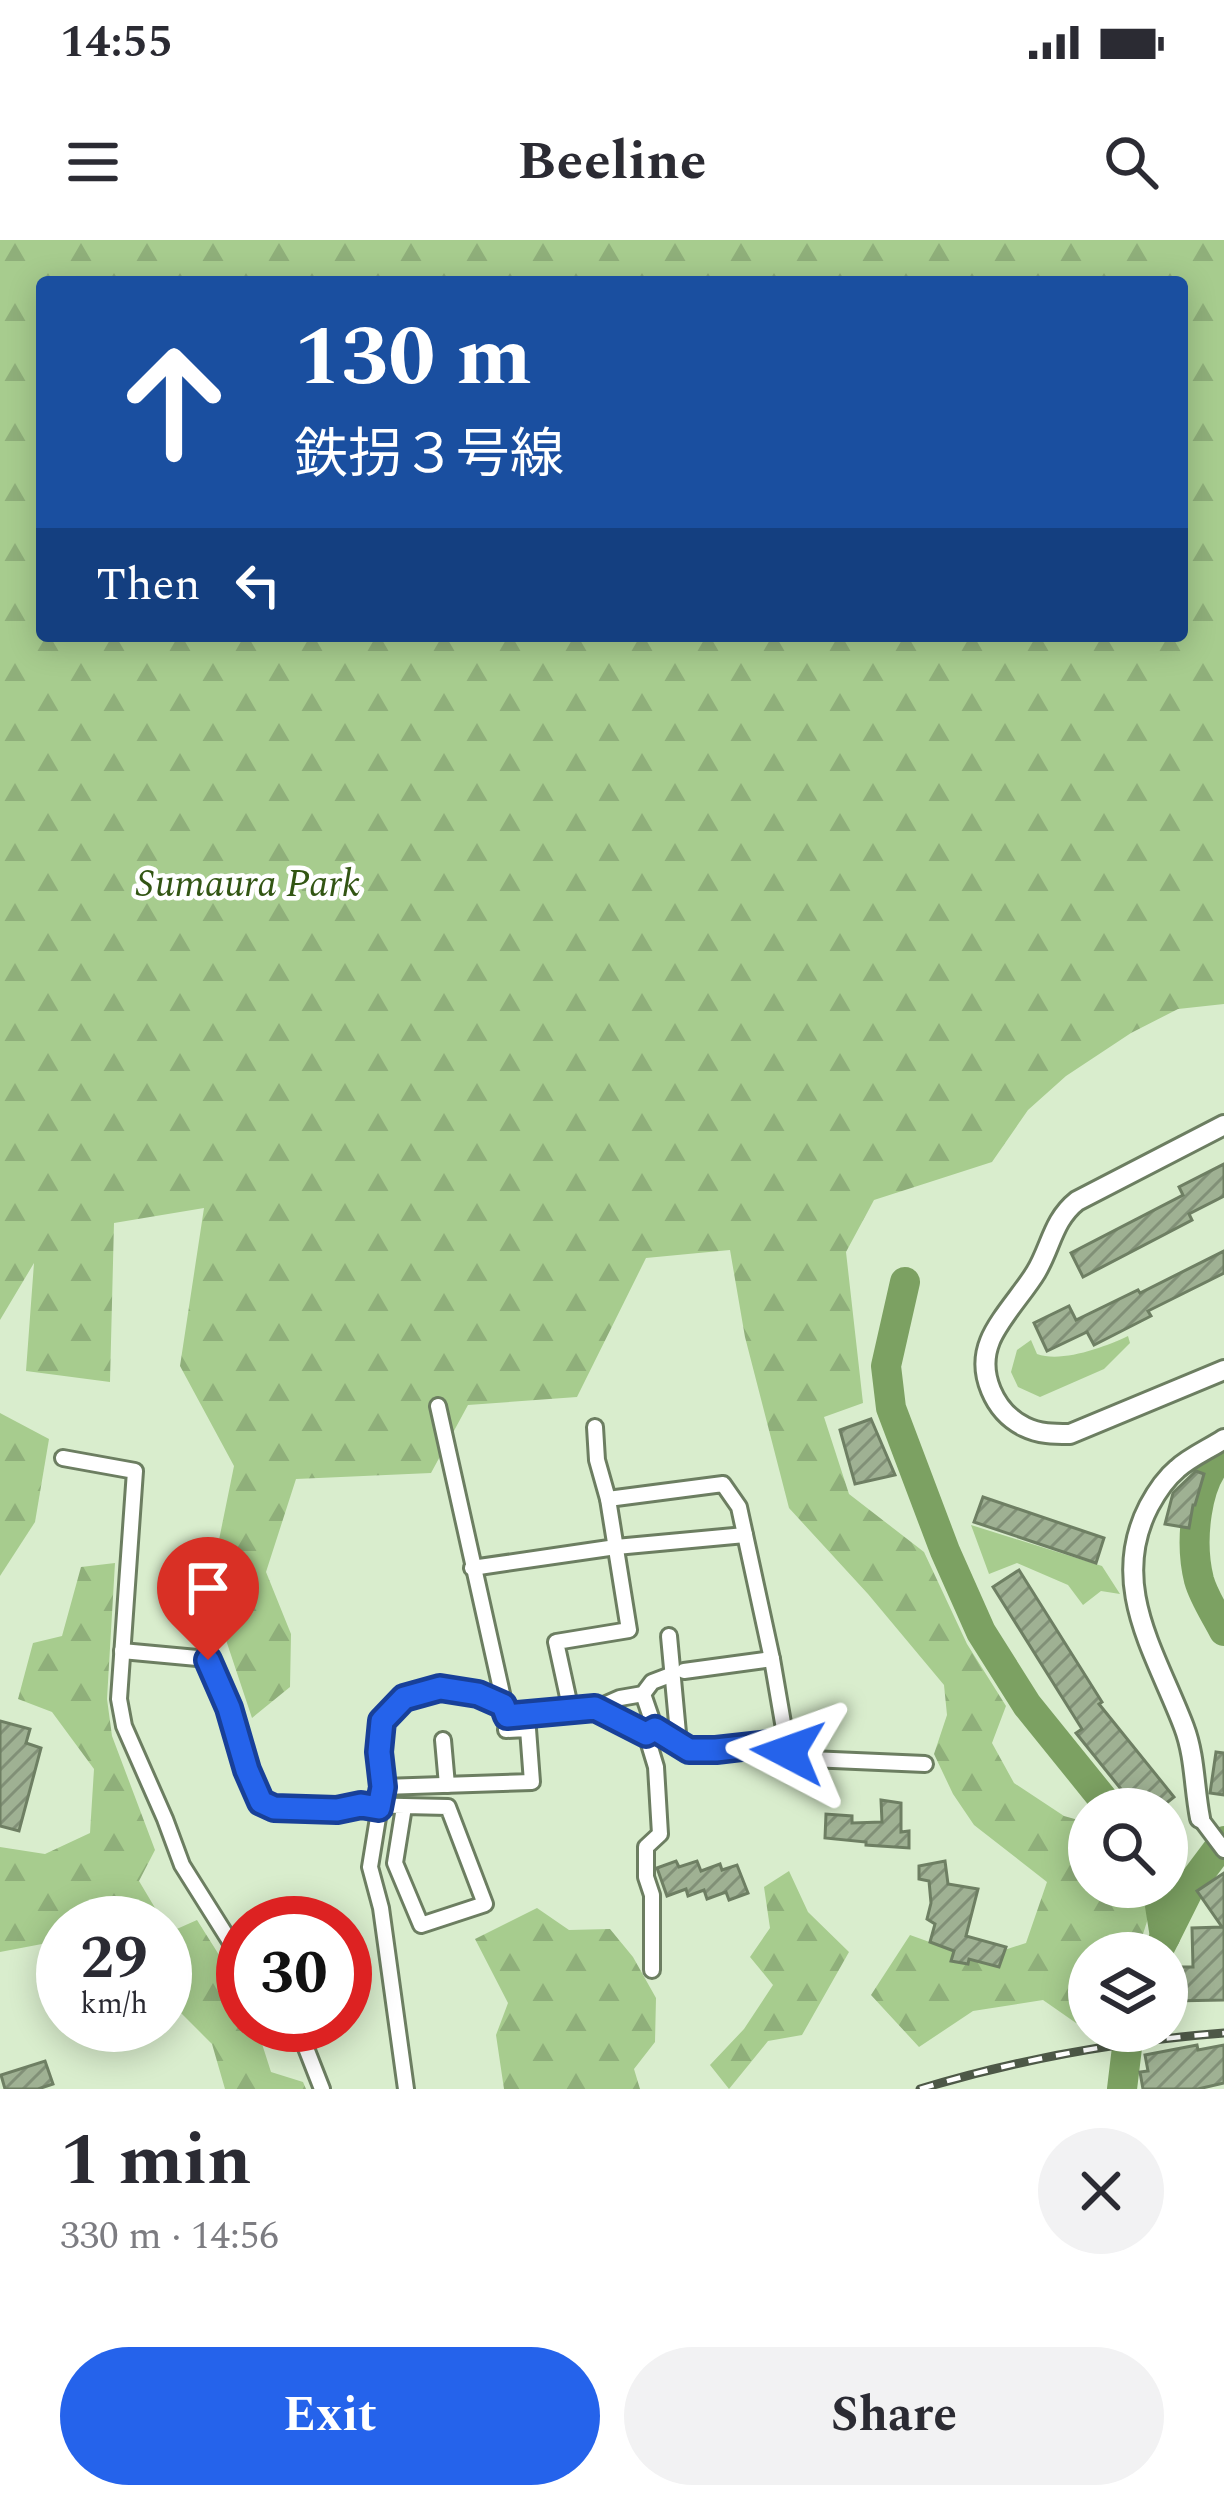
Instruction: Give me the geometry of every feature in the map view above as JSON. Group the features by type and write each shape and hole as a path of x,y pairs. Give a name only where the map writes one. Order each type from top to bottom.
{"street":[{"path":"1224,1125 1064,1210 1040,1265 990,1340 986,1376 994,1400 1025,1428 1070,1434 1224,1370"},
{"path":"383,1787 532,1782 528,1729 506,1730 438,1406"},
{"path":"571,1711 556,1642 629,1630 595,1427"},
{"path":"1224,1439 1176,1469 1156,1493 1131,1566 1135,1602 1193,1756 1200,1818 1224,1850"},
{"path":"63,1458 135,1471 119,1699 124,1726 182,1865 216,1919"},
{"path":"608,1499 723,1484 739,1508 788,1752 810,1759 925,1764"},
{"path":"472,1568 745,1534"},
{"path":"669,1636 678,1672 679,1744"},
{"path":"122,1651 208,1660 261,1802 274,1808 337,1810 361,1805 448,1807 485,1904 421,1925 395,1864 404,1807"},
{"path":"406,2089 381,1908 370,1867 383,1787 382,1721 404,1698 440,1688 478,1694 505,1711 571,1711 643,1694 652,1682 678,1672 772,1660"},
{"path":"643,1694 656,1767 660,1834 646,1847 646,1877 652,1895 652,1970"},
{"path":"595,1708 689,1750 786,1742"},
{"path":"443,1740 447,1785"},
{"path":"308,2052 322,2089"}],"green space":[{"name":"Sumaura Park","path":"0,240 1224,240 1224,1004 1178,1009 1066,1076 1028,1110 992,1162 874,1200 846,1252 863,1403 824,1417 849,1494 924,1552 967,1644 1006,1706 992,1743 1014,1783 1068,1817 1068,1908 1148,1908 1150,1912 1144,1932 1068,1932 1068,2017 1043,2000 973,2011 919,2047 871,1995 910,1935 977,1959 1026,1943 1047,1882 974,1825 934,1754 947,1715 944,1685 789,1508 745,1337 730,1250 646,1258 577,1397 468,1405 431,1473 296,1479 266,1572 291,1634 290,1687 252,1718 209,1589 234,1466 180,1366 204,1208 114,1223 110,1382 26,1371 34,1263 0,1320"},
{"path":"1128,1336 1130,1343 1104,1369 1040,1397 1018,1387 1011,1372 1017,1350 1031,1340 1037,1354 1059,1357"},
{"path":"0,1413 49,1439 35,1522 0,1576"},
{"path":"971,1525 1102,1566 1120,1594 1101,1591 1083,1605 1068,1585 1017,1563 989,1574"},
{"path":"115,1563 107,1699 112,1736 155,1850 139,1881 148,1896 36,1896 36,1945 0,1952 0,1847 45,1854 90,1833 94,1769 52,1712 18,1699 33,1643 62,1636 81,1567"},
{"path":"789,1871 808,1912 849,1952 802,2035 768,2041 729,2089 710,2065 744,2029 773,1985 750,1957 770,1928 764,1887"},
{"path":"537,1908 569,1930 610,1929 633,1957 656,1998 655,2042 634,2069 640,2089 504,2089 496,2035 508,2003 475,1939"},
{"path":"197,1920 216,1950 216,2052 265,2052 271,2072 303,2082 306,2089 225,2089 212,2044 192,2024 192,1922"}],"building":[{"path":"1224,1164 1224,1196 1189,1214 1192,1220 1083,1277 1071,1253 1183,1195 1179,1187"},
{"path":"1224,1251 1224,1273 1148,1311 1151,1316 1094,1345 1087,1332 1047,1351 1034,1323 1069,1306 1076,1320"},
{"path":"871,1419 895,1475 855,1484 840,1430"},
{"path":"1196,1471 1204,1474 1189,1528 1165,1524 1173,1493"},
{"path":"983,1497 1104,1538 1096,1563 974,1522"},
{"path":"1019,1570 1102,1702 1099,1704 1167,1788 1120,1788 1076,1733 1082,1729 993,1587"},
{"path":"0,1721 30,1729 26,1743 41,1748 19,1831 0,1826"},
{"path":"1216,1752 1224,1753 1224,1795 1210,1793"},
{"path":"881,1800 901,1803 901,1832 909,1831 909,1848 825,1838 826,1814 852,1816 852,1823 882,1822"},
{"path":"676,1861 679,1867 697,1861 701,1871 720,1864 722,1870 737,1865 748,1893 729,1900 726,1892 707,1899 704,1890 688,1896 686,1889 667,1896 657,1868"},
{"path":"945,1861 948,1884 978,1889 966,1936 1006,1947 999,1967 969,1959 968,1964 951,1961 954,1951 930,1942 935,1924 927,1919 929,1881 919,1879 919,1866"},
{"path":"1224,1873 1224,2000 1188,2001 1192,1928 1222,1927 1197,1891"},
{"path":"1197,2045 1198,2050 1224,2045 1224,2083 1198,2089 1143,2089 1140,2072 1148,2071 1145,2055 1188,2052 1188,2047"},
{"path":"45,2061 53,2084 5,2089 1,2075"}],"waterway":[{"path":"905,1282 886,1366 891,1408 981,1632 1027,1705 1094,1788"},
{"path":"1224,1455 1201,1496 1195,1549 1201,1587 1224,1631"},
{"path":"1168,1932 1191,1885 1224,1841"},
{"path":"1160,1908 1164,1932"},
{"path":"1122,2089 1126,2052"}],"railway":[{"path":"920,2089 1070,2053 1224,2033"}],"route":[{"path":"208,1660 261,1802 274,1808 379,1808 382,1721 404,1698 440,1688 478,1694 503,1705 507,1716 595,1708 646,1734 655,1729 689,1750 786,1742 788,1752"}]}
